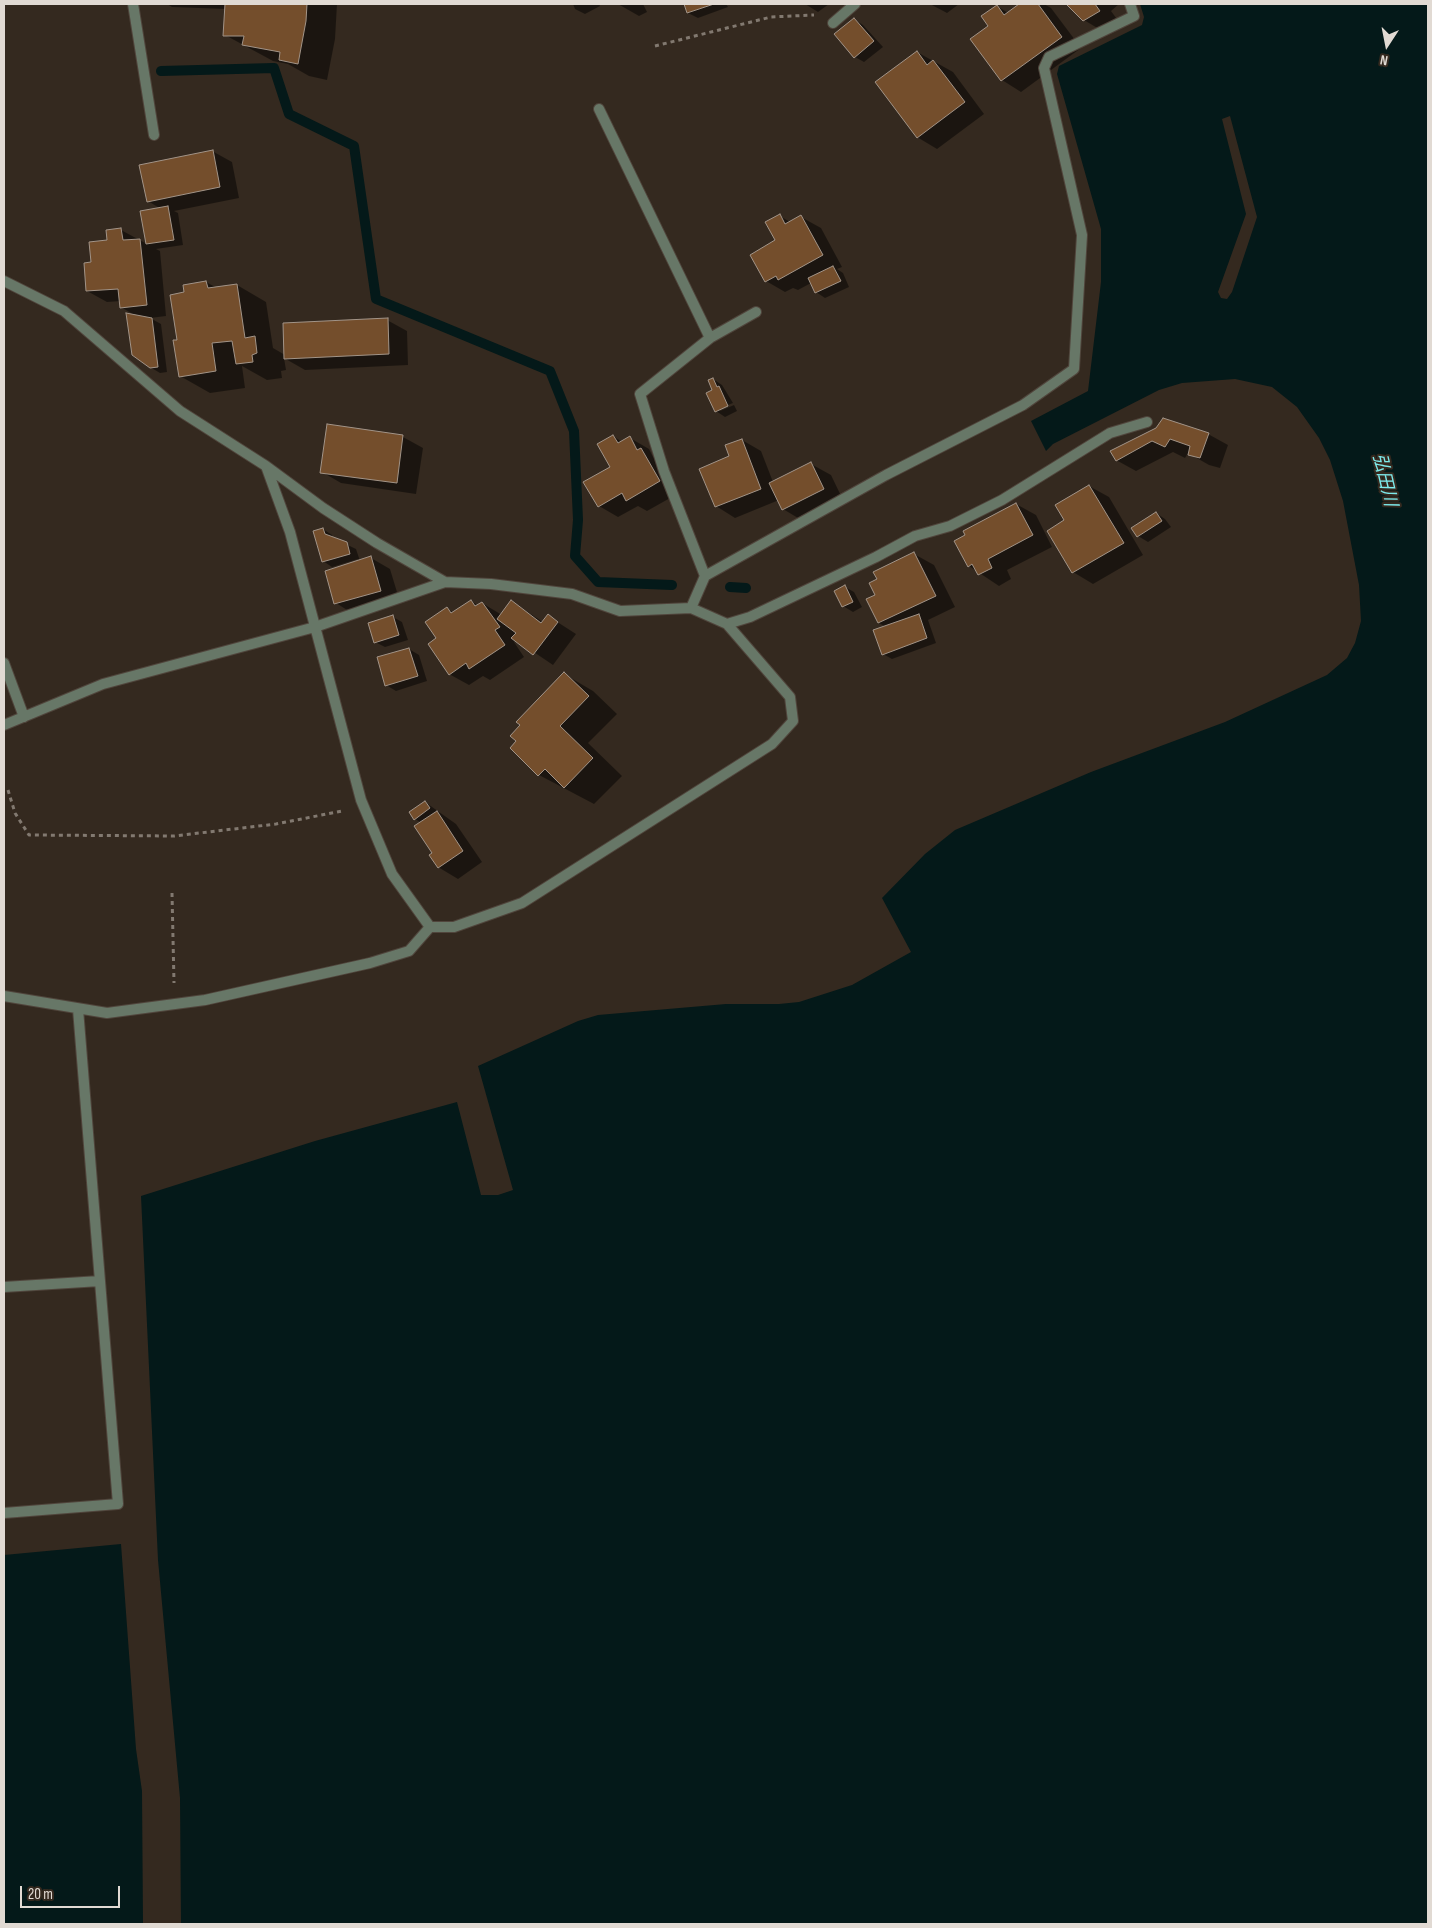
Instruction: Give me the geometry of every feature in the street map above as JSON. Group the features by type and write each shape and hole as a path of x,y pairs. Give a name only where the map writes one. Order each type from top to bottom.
{"street":[{"path":"132,4 154,135"},
{"path":"833,23 855,4"},
{"path":"691,608 705,576 886,474 1024,405 1074,369 1082,235 1044,68 1049,57 1134,16 1130,4"},
{"path":"599,109 710,338"},
{"path":"4,281 64,311 180,410 266,466 323,508 369,538 445,582"},
{"path":"705,576 664,471 640,394 710,338 756,312"},
{"path":"727,624 750,617 876,557 915,536 950,526 1002,500 1074,458 1110,433 1146,422"},
{"path":"266,466 290,532 364,807 392,874 430,927"},
{"path":"4,725 103,684 315,627 445,582 490,584 572,594 620,610 691,608 727,624 790,697 794,721 772,744 522,903 454,927 430,927 409,951 370,963 205,1000 107,1013 4,996"},
{"path":"4,664 24,717"},
{"path":"4,1513 118,1504 78,1009"},
{"path":"4,1287 100,1281"}],"path":[{"path":"655,46 772,18 844,13"},
{"path":"8,790 15,813 29,835 174,836 276,824 364,807"},
{"path":"172,893 175,1004"}],"water":[{"name":"弘田川","path":"1140,4 1428,4 1428,1924 181,1924 180,1798 158,1560 141,1196 315,1141 457,1102 481,1195 498,1195 513,1190 478,1066 578,1021 598,1015 726,1004 799,1002 852,985 911,952 882,898 925,854 955,830 1091,772 1225,722 1327,675 1347,658 1355,643 1361,621 1359,585 1343,501 1330,460 1319,438 1297,407 1272,387 1235,379 1182,383 1159,390 1053,444 1046,451 1031,421 1088,391 1101,282 1101,229 1057,74 1059,66 1142,25 1144,17","holes":["1230,116 1257,217 1232,292 1227,299 1221,298 1218,292 1246,214 1222,119"]},
{"path":"121,1544 136,1749 142,1791 143,1924 4,1924 4,1555"}],"building":[{"path":"225,4 307,4 306,21 298,64 279,60 280,52 242,45 244,36 223,36"},
{"path":"684,4 714,4 687,13"},
{"path":"1019,4 1038,4 1062,37 1001,81 970,39 988,26 981,16 997,5 1004,15"},
{"path":"1066,4 1095,4 1100,11 1083,21"},
{"path":"854,18 874,41 854,58 834,34"},
{"path":"917,51 927,65 933,60 965,102 917,138 875,82"},
{"path":"213,150 220,187 147,202 139,165"},
{"path":"168,206 174,240 146,244 140,211"},
{"path":"780,214 785,224 801,215 823,255 778,280 776,276 765,282 750,255 775,240 765,222"},
{"path":"121,228 123,240 140,239 147,305 120,308 118,289 86,291 84,263 91,262 89,242 107,240 106,230"},
{"path":"833,266 841,281 815,293 808,278"},
{"path":"206,281 208,288 237,284 245,338 255,336 257,353 252,355 253,362 236,364 232,341 212,343 216,371 179,377 173,340 177,340 170,295 184,292 183,285"},
{"path":"126,313 152,318 158,367 150,368 132,355"},
{"path":"388,318 389,354 284,359 283,323"},
{"path":"713,378 717,387 719,386 728,406 715,412 706,393 712,390 708,380"},
{"path":"1163,418 1209,433 1200,458 1188,455 1190,446 1170,439 1165,447 1152,441 1116,461 1110,451 1156,428"},
{"path":"327,424 403,435 397,483 320,473"},
{"path":"613,435 618,443 630,436 637,450 641,448 660,481 626,501 622,493 598,507 583,482 610,467 597,444"},
{"path":"742,439 761,489 715,507 699,469 729,456 725,445"},
{"path":"811,462 824,489 782,510 769,483"},
{"path":"1089,485 1124,543 1072,573 1047,531 1064,520 1055,505"},
{"path":"1016,503 1033,535 988,559 992,568 978,575 972,564 968,567 954,541 965,535 963,531"},
{"path":"1156,512 1162,521 1137,537 1131,528"},
{"path":"323,528 325,534 347,542 350,554 322,562 313,531"},
{"path":"914,552 936,596 878,623 866,599 875,595 869,583 877,579 873,572"},
{"path":"371,556 381,591 334,604 325,571"},
{"path":"845,585 853,602 842,607 834,591"},
{"path":"471,600 475,606 482,602 500,627 495,630 505,645 469,669 466,663 449,675 428,644 436,638 425,622 447,607 451,613"},
{"path":"511,600 541,623 548,614 558,622 533,655 511,638 516,633 497,619"},
{"path":"919,614 927,638 882,655 873,630"},
{"path":"393,615 399,635 374,643 368,623"},
{"path":"409,648 418,676 385,686 377,657"},
{"path":"564,672 589,696 560,726 593,758 564,788 545,769 538,776 510,748 516,741 510,736 520,725 516,722"},
{"path":"425,801 430,808 414,820 409,812"},
{"path":"437,811 463,851 438,868 429,855 432,853 414,826"}],"waterway":[{"path":"161,71 274,68 289,114 354,146 376,299 550,371 574,431 578,520 575,556 598,582 672,585"},
{"path":"730,587 746,588"}]}
